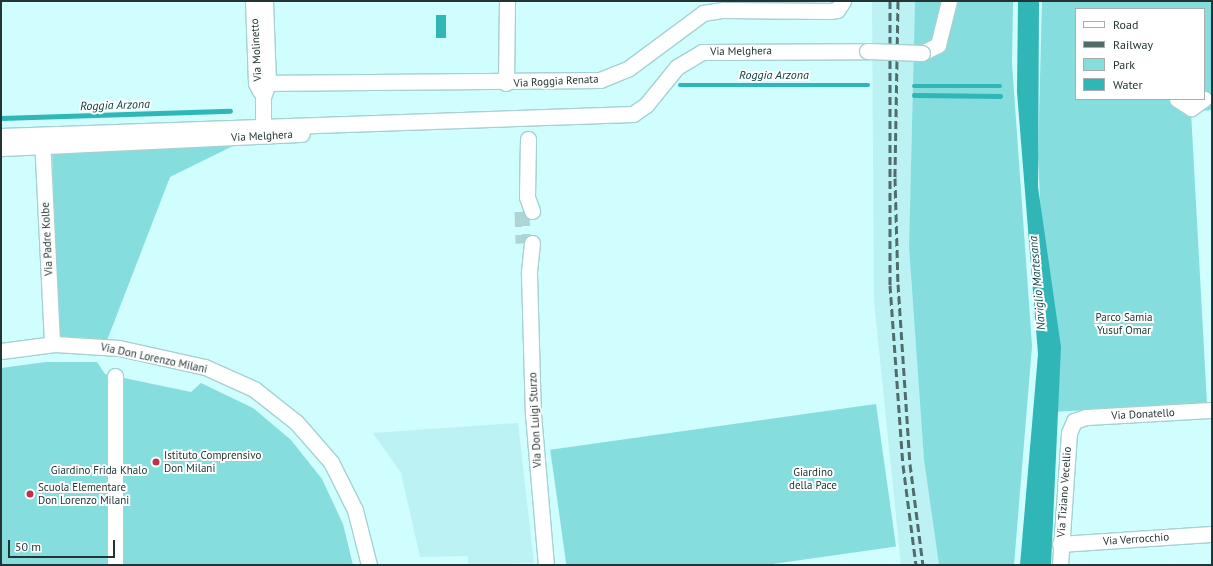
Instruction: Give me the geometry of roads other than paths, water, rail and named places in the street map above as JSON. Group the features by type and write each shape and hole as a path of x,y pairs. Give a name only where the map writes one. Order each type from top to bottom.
{"street":[{"name":"Via Molinetto","path":"253,1 262,83 264,131"},
{"name":"Via Molinetto","path":"262,83 265,1"},
{"path":"506,83 507,1"},
{"name":"Via Melghera","path":"1,136 43,140 264,131 473,126 523,116 633,114 646,105 682,63 707,51 867,51 922,53 938,45 949,1"},
{"name":"Via Roggia Renata","path":"262,83 584,82 611,77 634,65 697,16 715,10 839,6"},
{"path":"1178,100 1181,105 1191,108 1200,100"},
{"path":"527,206 528,139"},
{"name":"Via Melghera","path":"1,148 43,140"},
{"name":"Via Padre Kolbe","path":"43,140 52,344"},
{"name":"Via Don Luigi Sturzo","path":"528,243 533,414 546,565"},
{"name":"Via Don Lorenzo Milani","path":"1,350 52,344 109,347 188,362 230,377 269,399 306,431 338,474 358,518 369,565"},
{"path":"115,376 115,565"},
{"name":"Via Donatello","path":"1074,422 1086,417 1212,410"},
{"name":"Via Tiziano Vecellio","path":"1060,565 1060,544 1069,433 1074,422"},
{"name":"Via Verrocchio","path":"1060,544 1212,534"}],"water":[{"name":"Naviglio Martesana","path":"1018,1 1039,1 1038,187 1061,347 1051,565 1020,565 1038,354 1017,92"},
{"path":"436,15 446,15 446,38 436,38"}],"waterway":[{"name":"Roggia Arzona","path":"680,85 868,85"},
{"name":"Roggia Arzona","path":"914,86 1000,86"},
{"path":"914,95 1000,96"},
{"name":"Roggia Arzona","path":"1,118 230,111"}],"tunnel":[{"path":"522,211 523,243"}],"railway":[{"path":"890,1 890,285 903,465 916,565"},
{"path":"898,1 895,178 898,284 910,464 923,565"}],"place":[{"name":"Istituto Comprensivo Don Milani","path":"156,462"},
{"name":"Scuola Elementare Don Lorenzo Milani","path":"30,494"}],"park label":[{"name":"Parco Samia Yusuf Omar","path":"1124,324"},
{"name":"Giardino Frida Khalo","path":"99,470"},
{"name":"Giardino della Pace","path":"813,479"}]}
